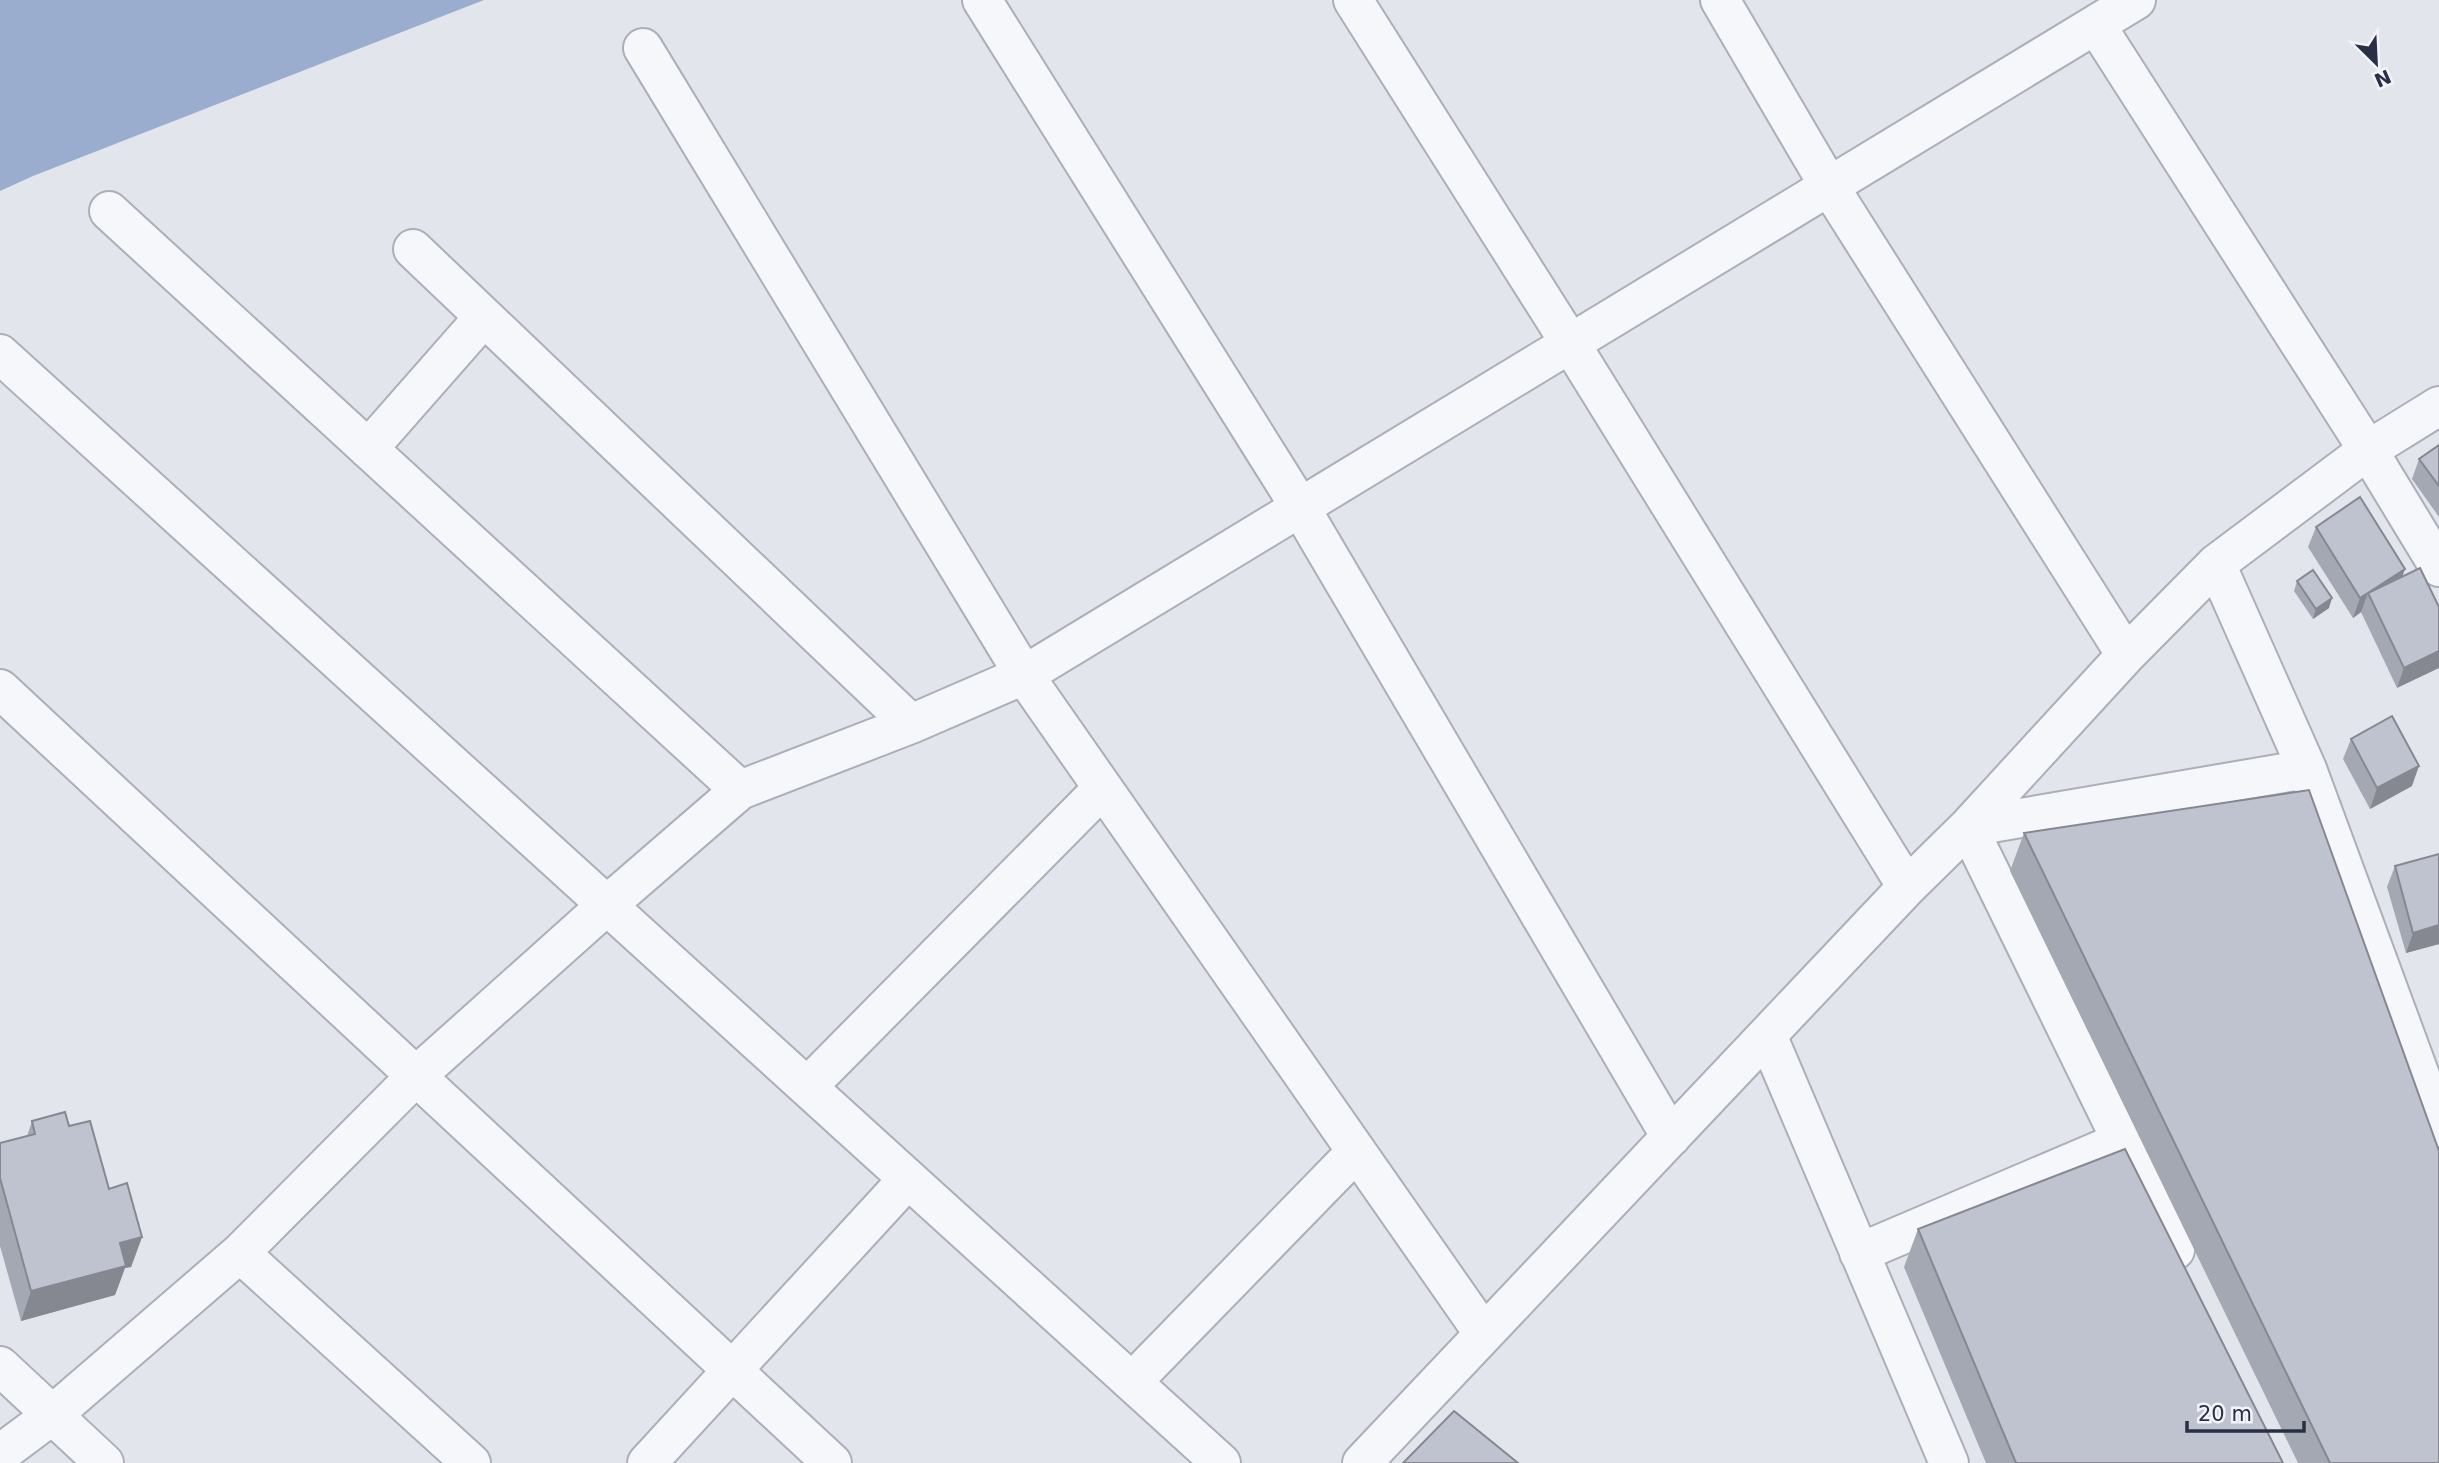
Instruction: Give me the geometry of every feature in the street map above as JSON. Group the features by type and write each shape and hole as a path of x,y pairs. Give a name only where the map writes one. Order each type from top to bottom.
{"street":[{"path":"982,0 1300,507 1671,1137"},
{"path":"1353,0 1570,343 1906,887"},
{"path":"1720,0 1829,186 2126,655"},
{"path":"0,1454 51,1416 240,1253 416,1076 740,790 911,724 1024,674 2136,0"},
{"path":"2096,24 2368,450 2439,567"},
{"path":"643,48 1024,674 1484,1334"},
{"path":"109,211 740,790"},
{"path":"413,249 911,724"},
{"path":"368,449 484,317"},
{"path":"0,354 1221,1463"},
{"path":"1362,1463 1906,887 1968,827 2126,655 2216,564 2368,450 2439,406"},
{"path":"2216,564 2307,769 2439,1127"},
{"path":"0,689 832,1463"},
{"path":"1968,827 2307,769"},
{"path":"807,1087 1103,788"},
{"path":"1968,827 2188,1277"},
{"path":"1768,1035 1949,1463"},
{"path":"1859,1253 2122,1141"},
{"path":"1132,1382 1356,1152"},
{"path":"648,1463 908,1179"},
{"path":"240,1253 471,1463"},
{"path":"0,1366 104,1463"},
{"path":"1420,1402 1450,1425"}],"water":[{"path":"0,0 484,0 0,191"}],"building":[{"path":"2439,445 2439,486 2419,459"},
{"path":"2360,497 2405,569 2360,598 2316,527"},
{"path":"2420,568 2439,607 2439,651 2404,668 2368,593"},
{"path":"2313,570 2332,598 2316,609 2297,581"},
{"path":"2392,716 2419,766 2377,788 2351,739"},
{"path":"2309,790 2439,1151 2439,1463 2330,1463 2024,833"},
{"path":"2439,854 2439,925 2413,933 2395,866"},
{"path":"65,1112 69,1126 90,1121 109,1189 127,1183 142,1237 120,1243 126,1266 31,1291 0,1178 0,1143 35,1134 32,1121"},
{"path":"2125,1149 2283,1463 2016,1463 1918,1229"},
{"path":"1454,1411 1518,1463 1403,1463"}]}
